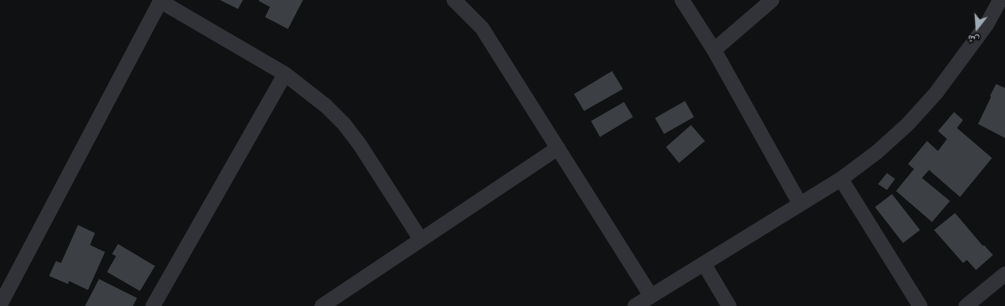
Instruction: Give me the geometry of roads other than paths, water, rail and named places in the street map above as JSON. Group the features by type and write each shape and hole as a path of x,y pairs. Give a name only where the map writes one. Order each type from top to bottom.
{"street":[{"path":"454,0 482,28 651,296"},
{"path":"682,0 714,50 800,204"},
{"path":"714,50 772,0"},
{"path":"635,306 840,179 877,152 908,124 931,98 987,24 1000,0"},
{"path":"6,304 160,1 286,74 307,90 344,124 360,145 421,240"},
{"path":"153,306 286,74"},
{"path":"322,306 558,148"},
{"path":"840,179 920,306"},
{"path":"704,264 729,306"},
{"path":"966,306 1005,274"}]}
